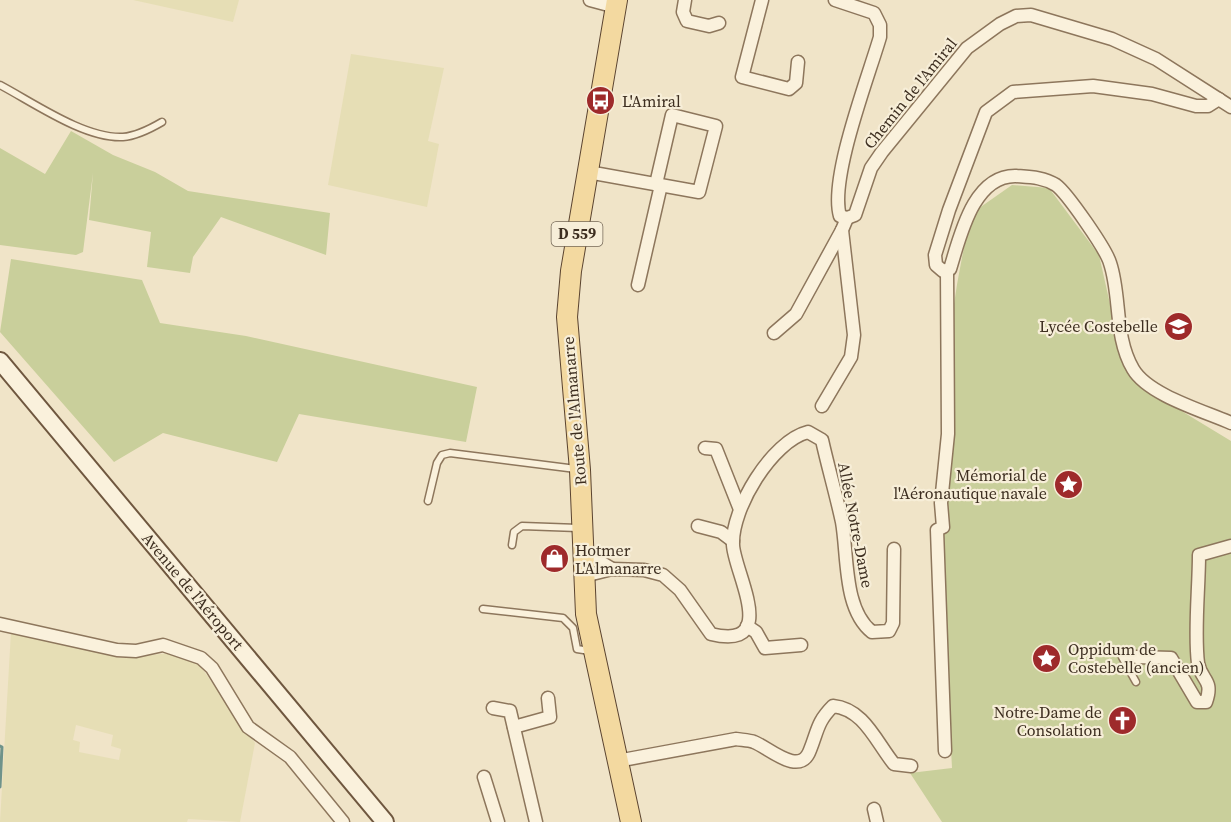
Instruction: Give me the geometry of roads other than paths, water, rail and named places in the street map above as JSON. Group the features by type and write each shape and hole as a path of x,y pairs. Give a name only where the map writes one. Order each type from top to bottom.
{"main road":[{"name":"Route de l'Almanarre","path":"616,3 571,271 567,317 580,468 586,614 631,822"},
{"name":"Avenue de l'Aéroport","path":"0,361 385,822"}],"street":[{"path":"590,0 616,3"},
{"path":"684,0 683,12 687,21 709,26 719,23"},
{"path":"762,0 742,77 789,89 796,83 798,62"},
{"name":"Chemin de l'Amiral","path":"835,0 874,13 880,25 880,37 844,159 837,206 840,216 847,218 855,215 876,160 967,48 1000,24 1016,16 1031,15 1112,39 1156,59 1231,106"},
{"path":"947,270 943,271 936,265 936,255 949,210 986,112 1013,92 1093,86 1152,94 1196,106 1208,105 1220,99"},
{"path":"588,172 658,185 699,192 716,126 672,115 658,185 638,285"},
{"path":"945,751 937,530 943,526 941,503 948,434 947,270 950,269 966,214 986,188 1010,176 1038,177 1057,186 1095,235 1110,263 1117,316 1133,370 1153,389 1231,423"},
{"path":"774,333 796,314 847,218"},
{"path":"822,406 851,357 854,335 842,230"},
{"name":"Allée Notre-Dame","path":"747,626 750,603 735,563 733,541 739,507 769,461 791,440 808,432 822,440 842,522 852,595 860,619 872,632 889,631 893,623 894,549"},
{"path":"705,448 716,449 739,507"},
{"path":"698,525 721,532 733,541"},
{"path":"1136,657 1171,658 1197,702 1206,702 1210,691 1209,682 1198,665 1199,555 1231,546"},
{"path":"584,568 597,561 612,569 644,570 663,575 680,590 711,634 731,636 747,626 756,632 765,648 801,645"},
{"path":"0,624 117,650 136,651 163,645 201,658 212,668 248,727 290,757 343,822"},
{"path":"514,727 550,717 548,698"},
{"path":"617,761 736,739 755,742 782,759 802,759 809,754 819,720 833,706 844,707 857,713 894,764 911,766"},
{"path":"493,708 510,711 536,822"},
{"path":"484,777 498,822"},
{"path":"874,809 877,822"}],"lane":[{"path":"0,85 87,130 106,136 125,137 146,131 162,122"},
{"path":"429,501 437,463 442,455 450,453 580,468"},
{"path":"512,545 514,532 522,526 582,528"},
{"path":"483,609 563,618 573,628 577,650 582,652 594,650"},
{"path":"1136,657 1122,657 1136,682"}],"waterway":[{"path":"0,746 2,747 0,787"}],"place":[{"name":"L'Amiral","path":"601,101"},
{"name":"Lycée Costebelle","path":"1179,326"},
{"name":"Mémorial de l'Aéronautique navale","path":"1068,484"},
{"name":"Hotmer L'Almanarre","path":"554,559"},
{"name":"Oppidum de Costebelle (ancien)","path":"1047,658"},
{"name":"Notre-Dame de Consolation","path":"1123,721"}]}
